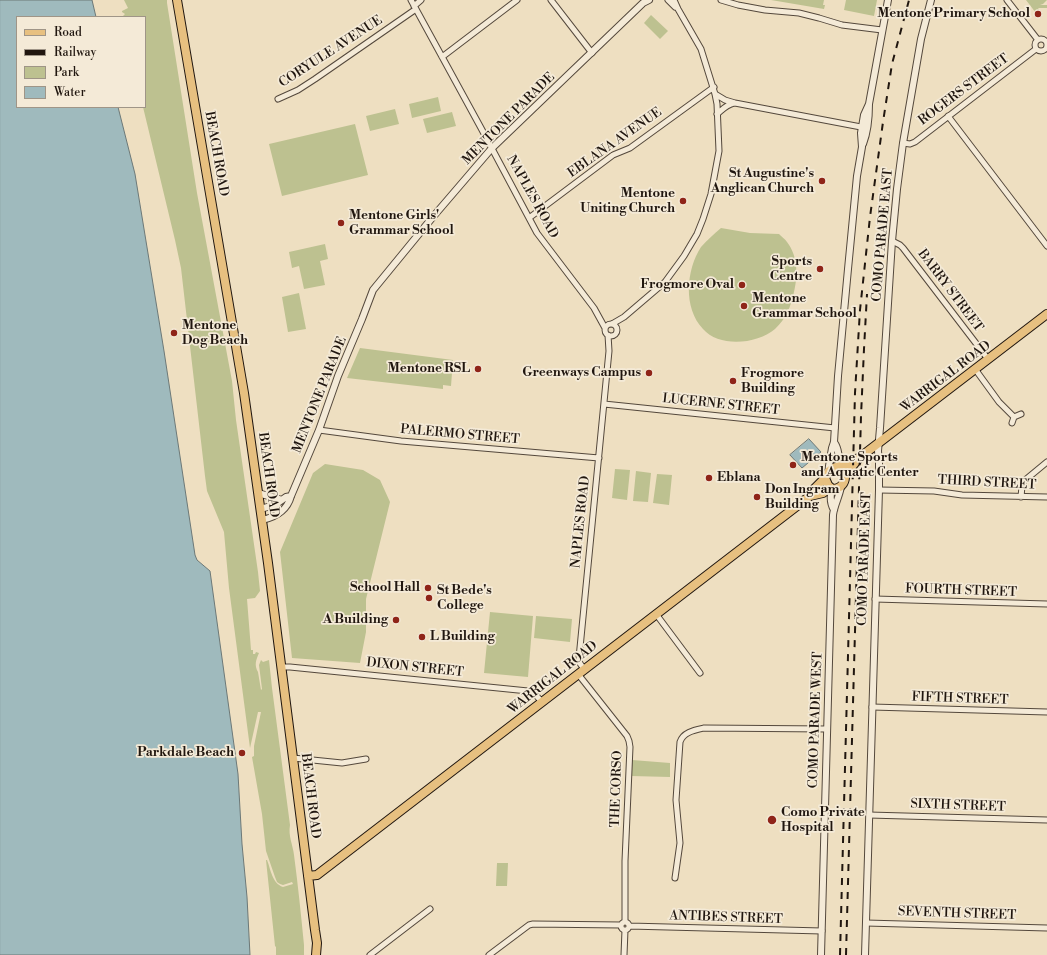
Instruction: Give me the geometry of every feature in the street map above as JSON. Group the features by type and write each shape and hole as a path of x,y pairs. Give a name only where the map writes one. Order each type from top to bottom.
{"main road":[{"name":"BEACH ROAD","path":"177,0 242,380 262,520 317,943 316,955"},
{"name":"WARRIGAL ROAD","path":"845,475 859,458 1047,314"},
{"name":"WARRIGAL ROAD","path":"840,467 848,461 859,458"},
{"path":"833,467 840,467 845,475 845,480 841,487 831,489 828,485 827,475 833,467"},
{"name":"WARRIGAL ROAD","path":"810,496 813,490 827,475"},
{"name":"WARRIGAL ROAD","path":"308,876 317,874 810,496 823,493 831,489"}],"street":[{"name":"NAPLES ROAD","path":"411,0 537,233 598,314 609,325"},
{"name":"CORYULE AVENUE","path":"278,99 298,90 316,78 415,7 421,0"},
{"path":"442,57 517,0"},
{"path":"551,0 592,53"},
{"path":"668,0 678,9"},
{"path":"624,318 609,325 606,332 608,335 615,335 617,328 624,318 665,282 684,256 697,234 703,219 711,194 719,151 717,104 714,87 701,49 674,0"},
{"path":"721,0 765,10 799,13 842,25 882,30"},
{"path":"827,475 834,442 838,376 857,176 869,120 869,104 888,0"},
{"name":"COMO PARADE EAST","path":"865,955 879,490 878,451 892,241 903,143 921,39 931,0"},
{"path":"1007,0 1038,40"},
{"name":"MENTONE PARADE","path":"262,520 271,518 279,513 289,503 373,290 492,148 646,1"},
{"path":"1041,39 1046,41 1046,51 1039,51 1036,49 1035,45 1036,41 1038,40 1041,39"},
{"name":"ROGERS STREET","path":"903,143 910,144 915,142 1036,49"},
{"name":"EBLANA AVENUE","path":"529,218 613,155 630,148 714,87"},
{"path":"715,94 735,103 861,127"},
{"path":"717,114 724,107 735,103"},
{"path":"862,147 861,127 869,104"},
{"path":"948,116 1047,246"},
{"name":"BARRY STREET","path":"892,241 903,248 988,359"},
{"path":"609,325 615,325 617,328"},
{"name":"NAPLES ROAD","path":"581,672 579,658 609,351 608,335"},
{"name":"NAPLES ROAD","path":"609,351 615,335"},
{"path":"975,369 999,402 1014,417"},
{"name":"LUCERNE STREET","path":"604,404 835,428"},
{"path":"1012,423 1014,417 1021,414"},
{"name":"PALERMO STREET","path":"319,430 408,441 598,458"},
{"path":"834,442 837,446 840,458 840,467"},
{"path":"1021,496 1024,481 1047,462"},
{"name":"COMO PARADE WEST","path":"821,955 834,510 841,487"},
{"name":"COMO PARADE WEST","path":"831,489 830,495 834,510"},
{"name":"THIRD STREET","path":"879,490 934,491 962,495 1047,497"},
{"path":"258,493 282,500"},
{"path":"260,510 273,506 286,497 291,496"},
{"name":"FOURTH STREET","path":"875,600 1047,604"},
{"path":"656,614 700,672"},
{"name":"DIXON STREET","path":"281,667 528,691 533,692 542,702"},
{"name":"THE CORSO","path":"581,672 629,741 623,924"},
{"name":"FIFTH STREET","path":"872,707 1047,712"},
{"path":"675,878 680,843 676,800 681,738 692,731 704,728 827,730"},
{"path":"293,758 342,763 366,758"},
{"name":"SIXTH STREET","path":"869,815 1047,820"},
{"path":"370,955 430,909"},
{"path":"489,955 529,924 628,923 624,955"},
{"name":"SEVENTH STREET","path":"866,923 1047,928"},
{"name":"ANTIBES STREET","path":"627,928 822,931"}],"green space":[{"path":"124,0 167,0 197,193 232,381 260,591 255,598 247,599 251,650 253,650 253,654 256,652 259,653 256,660 256,665 261,690 259,665 261,660 263,662 269,660 290,833 297,878 304,955 276,955 266,860 274,879 279,885 283,887 293,884 292,882 283,885 277,882 266,851 262,814 252,757 254,756 254,746 261,712 258,712 250,748 229,588 224,532 207,491 181,268 143,108 146,108 146,16 123,16 125,14 122,11 128,8"},
{"path":"771,0 824,0 823,5 825,5 824,9"},
{"path":"846,0 877,0 874,16 844,10"},
{"path":"1026,0 1047,0 1040,5 1047,5 1047,8 1038,8 1043,14 1039,17"},
{"path":"651,15 668,31 660,39 644,23"},
{"path":"438,97 441,111 412,118 409,104"},
{"path":"395,109 399,124 370,131 366,116"},
{"path":"452,112 456,126 427,133 423,119"},
{"path":"355,124 368,175 282,196 269,144"},
{"name":"Frogmore Oval","path":"721,228 750,233 779,234 791,248 795,260 795,286 790,307 785,317 775,329 768,334 749,341 728,341 710,335 703,329 692,311 689,289 692,267 701,247"},
{"path":"325,244 328,259 320,261 325,285 304,289 299,266 292,268 289,252"},
{"path":"299,293 306,329 288,332 282,297"},
{"path":"360,348 453,360 451,386 443,385 443,389 347,378"},
{"path":"325,464 363,470 380,480 390,502 366,599 366,632 360,663 292,658 280,552 313,473"},
{"path":"615,469 630,470 627,500 612,498"},
{"path":"636,471 651,473 648,502 633,501"},
{"path":"657,474 672,475 669,505 653,503"},
{"path":"490,612 533,616 528,677 484,673"},
{"path":"536,616 572,619 570,642 534,638"},
{"path":"632,760 670,763 670,777 631,776"},
{"path":"497,863 508,863 507,886 496,886"}],"water":[{"path":"0,0 92,0 96,16 16,16 16,108 118,108 135,174 195,555 197,560 210,571 238,774 250,955 0,955"},
{"path":"809,439 821,452 802,468 790,455"}],"railway":[{"path":"840,955 855,393 860,310 870,217 892,64 909,0"},
{"path":"846,955 861,416 867,294"}],"place":[{"name":"Mentone Primary School","path":"1038,14"},
{"name":"St Augustine's Anglican Church","path":"822,181"},
{"name":"Mentone Uniting Church","path":"683,201"},
{"name":"Mentone Girls' Grammar School","path":"341,223"},
{"name":"Sports Centre","path":"820,269"},
{"name":"Frogmore Oval","path":"742,285"},
{"name":"Mentone Grammar School","path":"744,306"},
{"name":"Mentone Dog Beach","path":"174,333"},
{"name":"Mentone RSL","path":"478,369"},
{"name":"Greenways Campus","path":"649,373"},
{"name":"Frogmore Building","path":"733,381"},
{"name":"Mentone Sports and Aquatic Center","path":"793,465"},
{"name":"Eblana","path":"709,478"},
{"name":"Don Ingram Building","path":"757,497"},
{"name":"School Hall","path":"428,588"},
{"name":"St Bede's College","path":"429,598"},
{"name":"A Building","path":"396,620"},
{"name":"L Building","path":"422,637"},
{"name":"Parkdale Beach","path":"242,753"},
{"name":"Como Private Hospital","path":"772,820"}]}
